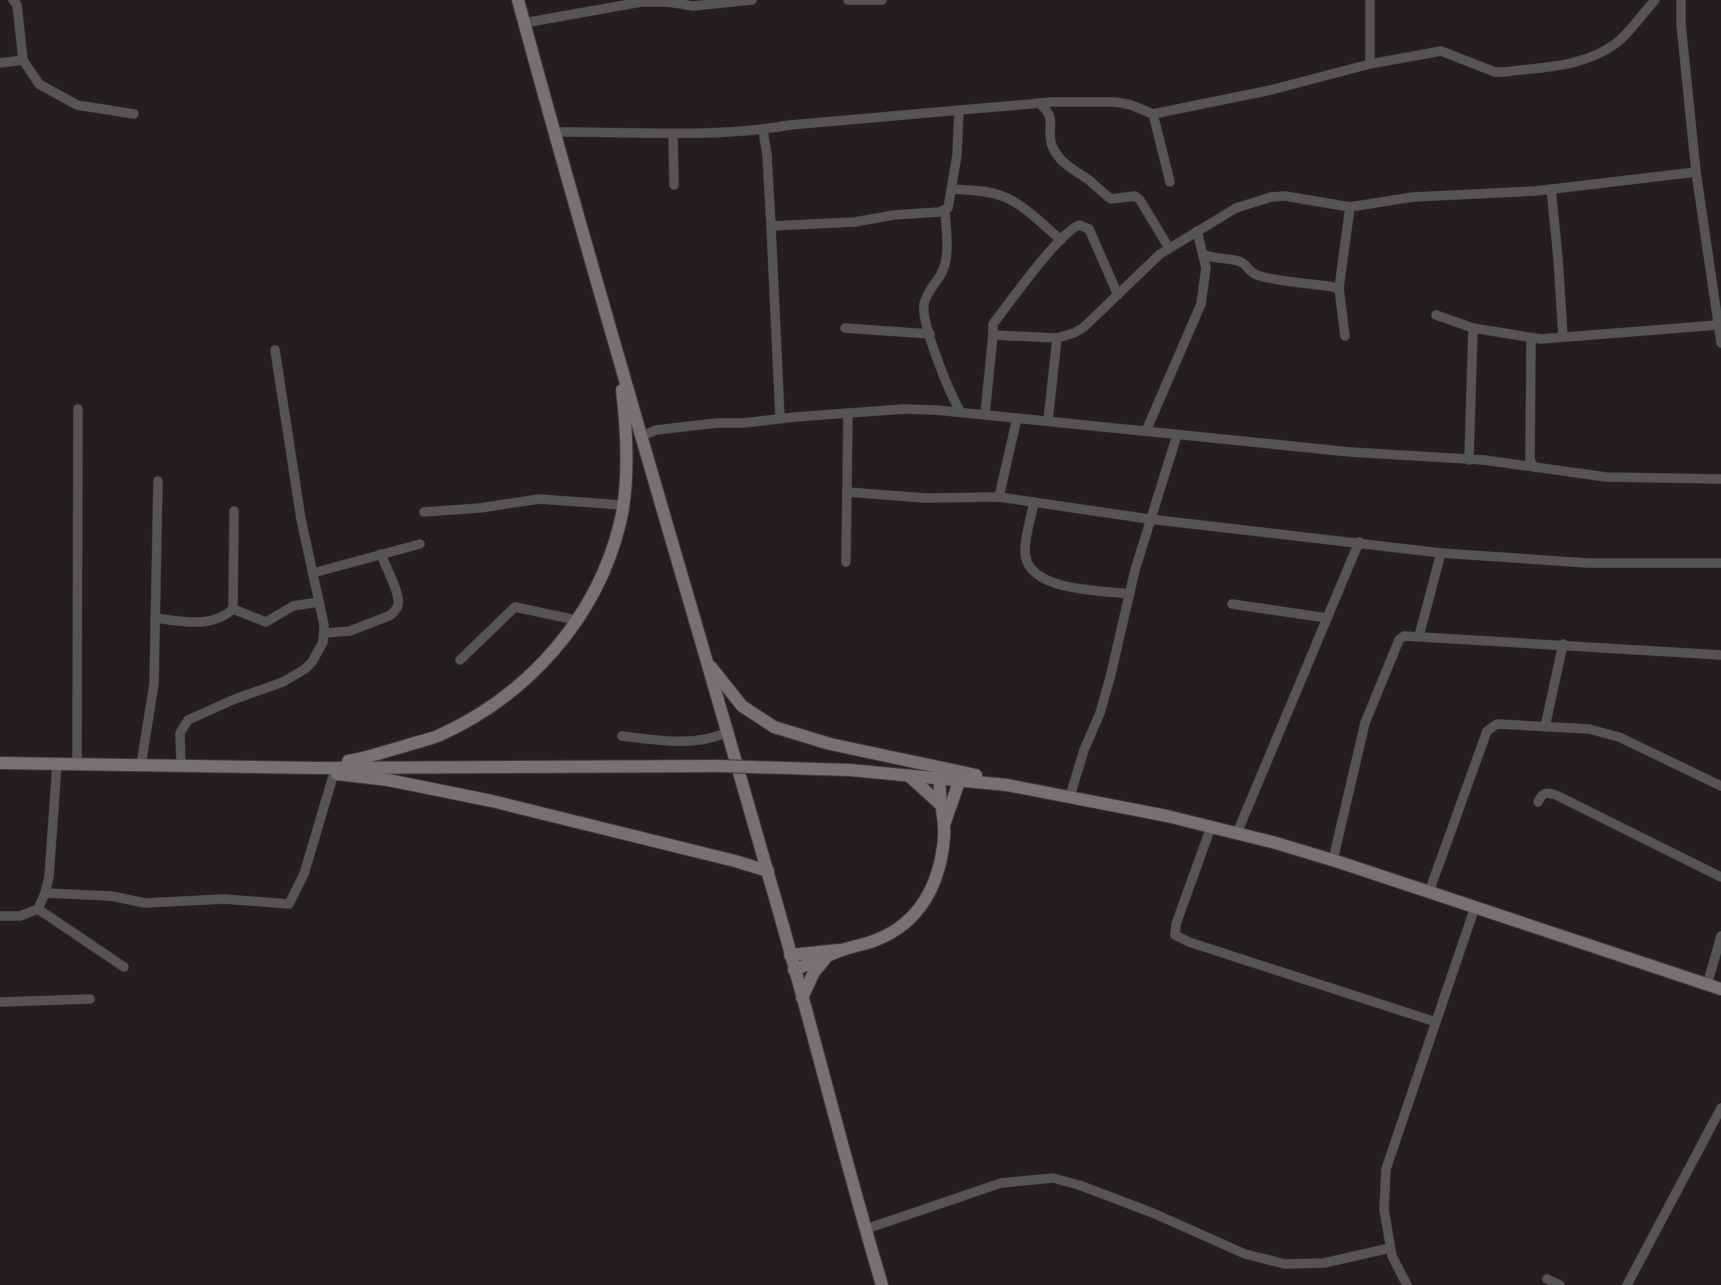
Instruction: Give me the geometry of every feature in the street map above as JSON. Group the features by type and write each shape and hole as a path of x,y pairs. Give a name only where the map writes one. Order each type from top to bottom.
{"main road":[{"path":"518,0 621,370 768,872 882,1285"},
{"path":"317,768 438,736 483,713 510,695 552,653 589,600 612,549 621,520 626,465 621,370"},
{"path":"704,654 742,706 774,727 831,744 946,767 1007,785"},
{"path":"0,764 317,768 719,766 850,770 1007,785 1211,827 1333,860 1721,989"},
{"path":"317,768 492,801 736,861 768,872"},
{"path":"909,776 939,803"},
{"path":"940,779 939,803 944,826"},
{"path":"794,970 896,930 910,920 925,903 935,883 944,826 960,779"},
{"path":"790,955 843,950"},
{"path":"802,998 814,972 826,958"}],"street":[{"path":"13,0 17,5 23,60 39,84 77,105 134,114"},
{"path":"524,23 617,6 667,1 693,6 752,0"},
{"path":"848,0 882,0"},
{"path":"1370,0 1370,64"},
{"path":"555,132 673,134 763,130 790,125 1039,103 1115,102 1153,114 1271,90 1370,64 1441,51 1494,72 1506,72 1574,63 1617,43 1655,0"},
{"path":"1681,0 1696,172 1721,343"},
{"path":"0,63 23,60"},
{"path":"1039,103 1048,110 1052,121 1052,147 1062,160 1111,199 1135,197 1140,200 1169,248"},
{"path":"959,110 957,155 946,211 946,254 943,271 930,290 924,306 946,386 960,411"},
{"path":"1153,114 1170,182"},
{"path":"763,130 771,226 779,418"},
{"path":"673,134 674,185"},
{"path":"993,335 1057,338 1084,327 1146,266 1169,248 1236,208 1271,197 1285,196 1349,207 1413,197 1551,189 1696,172"},
{"path":"952,189 1003,196 1020,205 1061,240"},
{"path":"1551,189 1559,258 1563,337"},
{"path":"1345,336 1339,288 1349,207"},
{"path":"771,226 855,222 894,215 946,211"},
{"path":"985,414 993,324 1072,228 1079,225 1089,229 1118,295"},
{"path":"1146,431 1201,304 1206,268 1205,255 1197,231"},
{"path":"1205,255 1244,263 1250,272 1262,277 1339,288"},
{"path":"1436,315 1473,328 1531,338 1718,325"},
{"path":"845,328 930,334"},
{"path":"1469,460 1473,328"},
{"path":"1048,421 1057,338"},
{"path":"1531,338 1530,460 1534,467"},
{"path":"181,765 180,733 188,720 295,675 312,662 325,634 301,519 275,350"},
{"path":"77,764 78,409"},
{"path":"642,436 656,430 676,427 779,418 904,409 960,411 1350,452 1469,460 1620,478 1721,479"},
{"path":"846,562 848,413"},
{"path":"999,497 1017,418"},
{"path":"1070,796 1084,750 1100,713 1149,519 1177,435"},
{"path":"141,765 154,684 158,481"},
{"path":"847,492 925,498 999,497 1149,519 1441,553 1588,563 1721,563"},
{"path":"424,512 480,508 539,499 622,505"},
{"path":"1034,502 1025,552 1031,572 1047,582 1060,585 1130,594"},
{"path":"155,618 200,623 229,613 233,609 234,511"},
{"path":"1237,833 1359,542"},
{"path":"313,573 420,544"},
{"path":"1419,636 1441,553"},
{"path":"325,634 351,631 391,615 396,610 397,596 381,554"},
{"path":"233,609 266,622 293,606 319,602"},
{"path":"1232,604 1327,618"},
{"path":"460,660 514,607 576,620"},
{"path":"1333,860 1365,723 1399,640 1404,636 1721,654"},
{"path":"1545,727 1563,644"},
{"path":"1429,892 1487,732 1497,724 1589,729 1619,737 1721,786"},
{"path":"622,736 676,742 708,740 726,733"},
{"path":"0,916 20,916 38,909 45,893 49,877 57,764"},
{"path":"45,893 111,896 145,903 223,900 289,904 304,874 334,773"},
{"path":"1538,802 1542,794 1556,795 1721,877"},
{"path":"1211,827 1176,923 1175,935 1189,942 1436,1022"},
{"path":"1407,1285 1390,1248 1384,1209 1387,1169 1475,907"},
{"path":"38,909 124,967"},
{"path":"1707,985 1721,936"},
{"path":"0,1002 90,999"},
{"path":"1627,1285 1721,1110"},
{"path":"866,1229 1000,1183 1053,1178 1153,1213 1245,1254 1285,1264 1324,1263 1390,1248"},
{"path":"1547,1279 1560,1285"}]}
